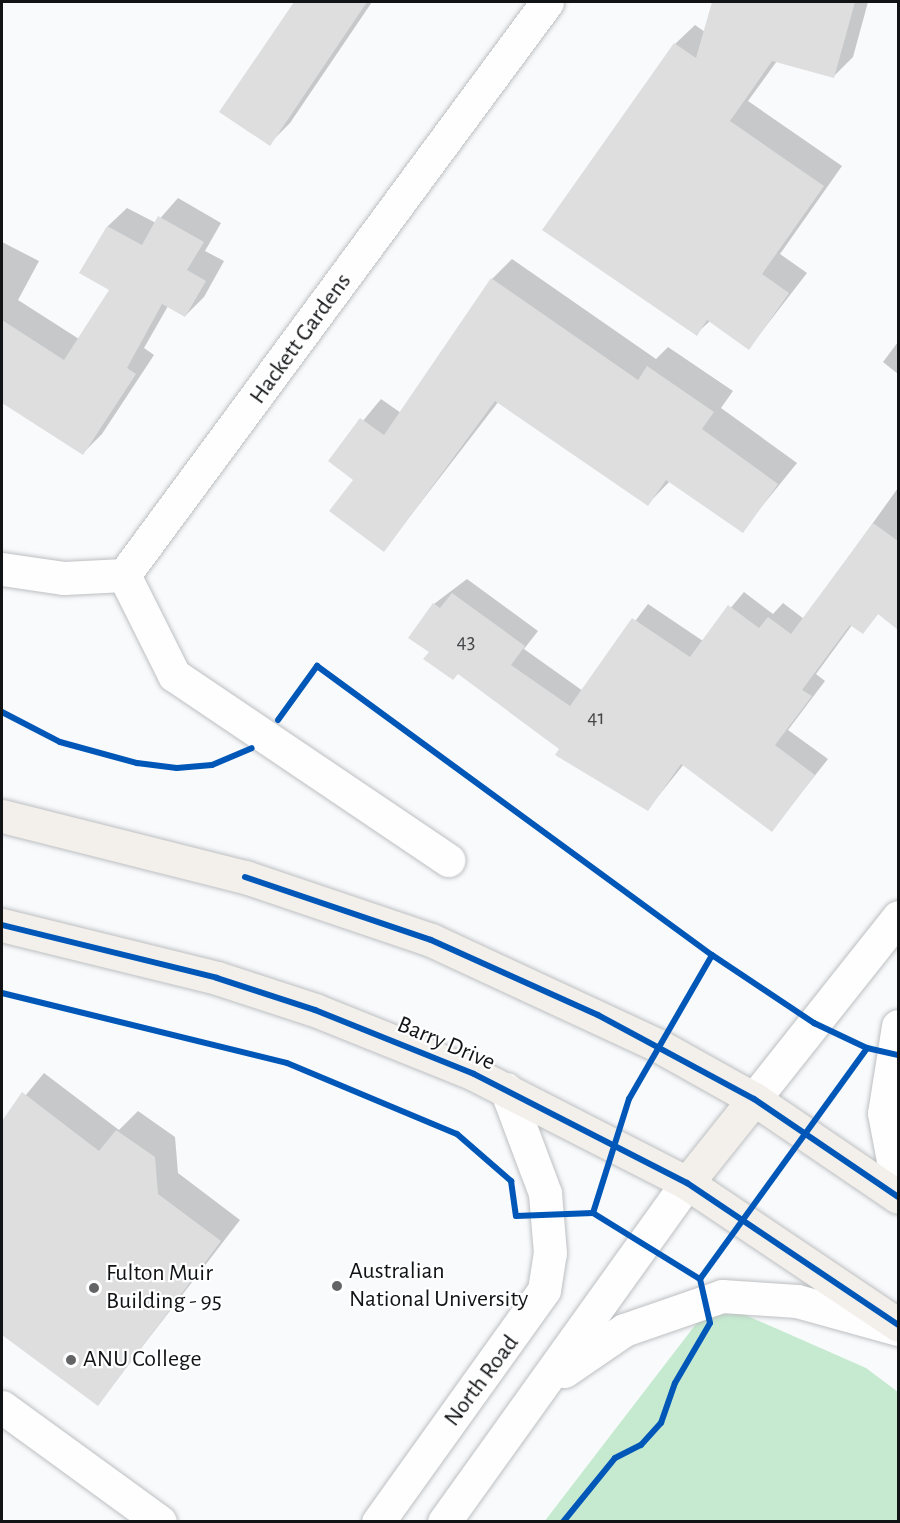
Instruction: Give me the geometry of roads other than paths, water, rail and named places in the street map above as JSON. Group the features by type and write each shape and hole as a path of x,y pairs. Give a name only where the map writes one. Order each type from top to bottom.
{"main road":[{"path":"2,816 244,877 431,940 598,1015 754,1098 898,1197"},
{"name":"Barry Drive","path":"2,925 250,989 506,1089 687,1183 898,1325"},
{"path":"687,1183 754,1098"}],"street":[{"name":"Hackett Gardens","path":"124,576 547,2"},
{"path":"2,569 64,578 124,576 174,675 448,860"},
{"path":"754,1098 898,917"},
{"path":"898,1026 884,1113 898,1187"},
{"name":"North Road","path":"378,1521 544,1290 550,1253 545,1193 506,1089"},
{"path":"444,1521 687,1183"},
{"path":"537,1393 624,1330 722,1296 796,1301 898,1329"},
{"path":"2,1407 160,1521"}],"place":[{"name":"Australian National University","path":"337,1286"},
{"name":"Fulton Muir Building - 95","path":"94,1288"},
{"name":"ANU College","path":"71,1360"}]}
